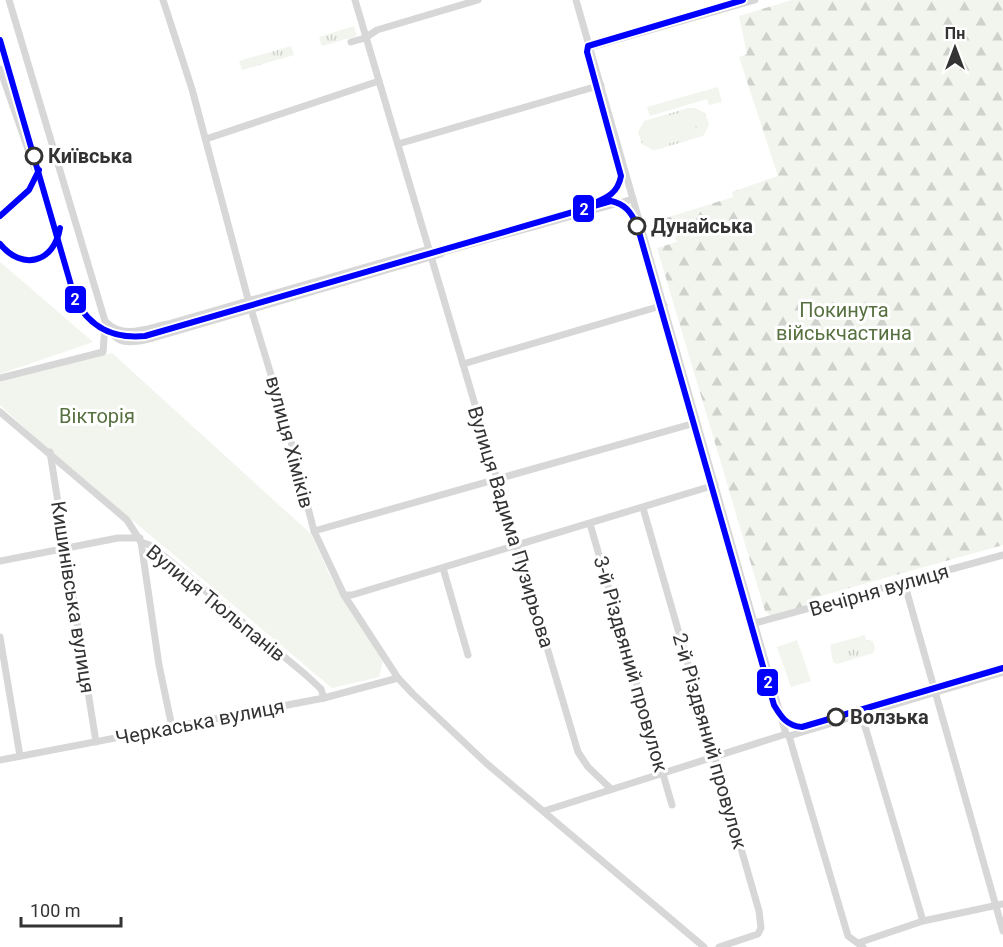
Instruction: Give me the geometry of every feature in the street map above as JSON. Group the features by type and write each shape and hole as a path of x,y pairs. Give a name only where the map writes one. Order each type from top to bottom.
{"street":[{"path":"9,0 105,321 110,335 117,340 139,341 430,252"},
{"name":"вулиця Хіміків","path":"163,0 206,139 248,300 286,423 314,531 344,594 398,678 448,729 704,947"},
{"name":"Вулиця Вадима Пузирьова","path":"355,0 578,752 588,767 610,788"},
{"path":"351,42 365,38 377,30 478,0"},
{"path":"576,0 664,305 695,423 848,936 860,945 923,921 999,905"},
{"path":"591,47 755,0"},
{"path":"0,69 35,170"},
{"path":"206,139 379,81"},
{"path":"398,144 601,85"},
{"path":"105,321 112,328 133,332 168,324 248,300 430,252 441,254 633,199"},
{"path":"463,364 664,305"},
{"path":"0,378 103,352 105,321"},
{"name":"Вулиця Тюльпанів","path":"0,412 50,452 127,520 140,540 152,546 321,689 324,698"},
{"path":"314,531 695,423"},
{"name":"Кишинівська вулиця","path":"50,452 96,742"},
{"path":"344,594 352,595 715,485"},
{"name":"2-й Різдвяний провулок","path":"643,508 759,911 761,928 758,934 719,947"},
{"name":"3-й Різдвяний провулок","path":"590,524 672,805"},
{"path":"0,561 118,538 140,540 159,665 172,727"},
{"name":"Вечірня вулиця","path":"755,623 1003,555"},
{"path":"443,568 468,655"},
{"path":"904,582 934,691 999,905 1003,931"},
{"path":"0,637 4,686 20,756"},
{"path":"544,811 662,772 1003,672"},
{"name":"Черкаська вулиця","path":"0,760 324,698 398,678"},
{"path":"861,713 923,921"}],"green space":[{"name":"Покинута військчастина","path":"792,0 1003,0 1003,545 810,599 812,605 771,616 765,611 657,248 677,242 674,232 659,235 658,232 652,231 650,223 733,197 732,192 778,176 739,57 747,54 739,16"},
{"path":"354,26 357,36 322,46 319,37"},
{"path":"291,46 294,55 242,70 239,61"},
{"path":"718,87 722,102 709,105 707,99 650,116 647,107"},
{"path":"695,108 705,113 709,125 703,136 653,150 642,144 638,132 644,121"},
{"path":"691,110 698,136 655,147 648,121"},
{"name":"Вікторія","path":"0,262 93,342 0,374"},
{"name":"Вікторія","path":"112,353 311,534 331,578 383,661 379,677 332,688 43,445 0,405 0,382"},
{"path":"865,635 866,640 873,641 875,648 873,653 837,664 833,662 830,645"},
{"path":"797,640 811,681 791,687 777,647"}],"transit line":[{"name":"2","path":"592,204 611,194 620,182 621,176 587,52 588,46 743,0"},
{"name":"2","path":"0,40 75,299 88,317 104,330 123,336 145,336 611,201 616,202 627,209 637,225 774,705 782,717 788,723 802,727 1003,668"},
{"name":"2","path":"0,216 29,190 39,170"},
{"name":"2","path":"0,244 18,258 36,259 44,256 51,249 57,240 60,228"}],"place":[{"name":"Київська","path":"34,156"},
{"name":"Дунайська","path":"637,226"},
{"name":"Волзька","path":"836,717"}]}
